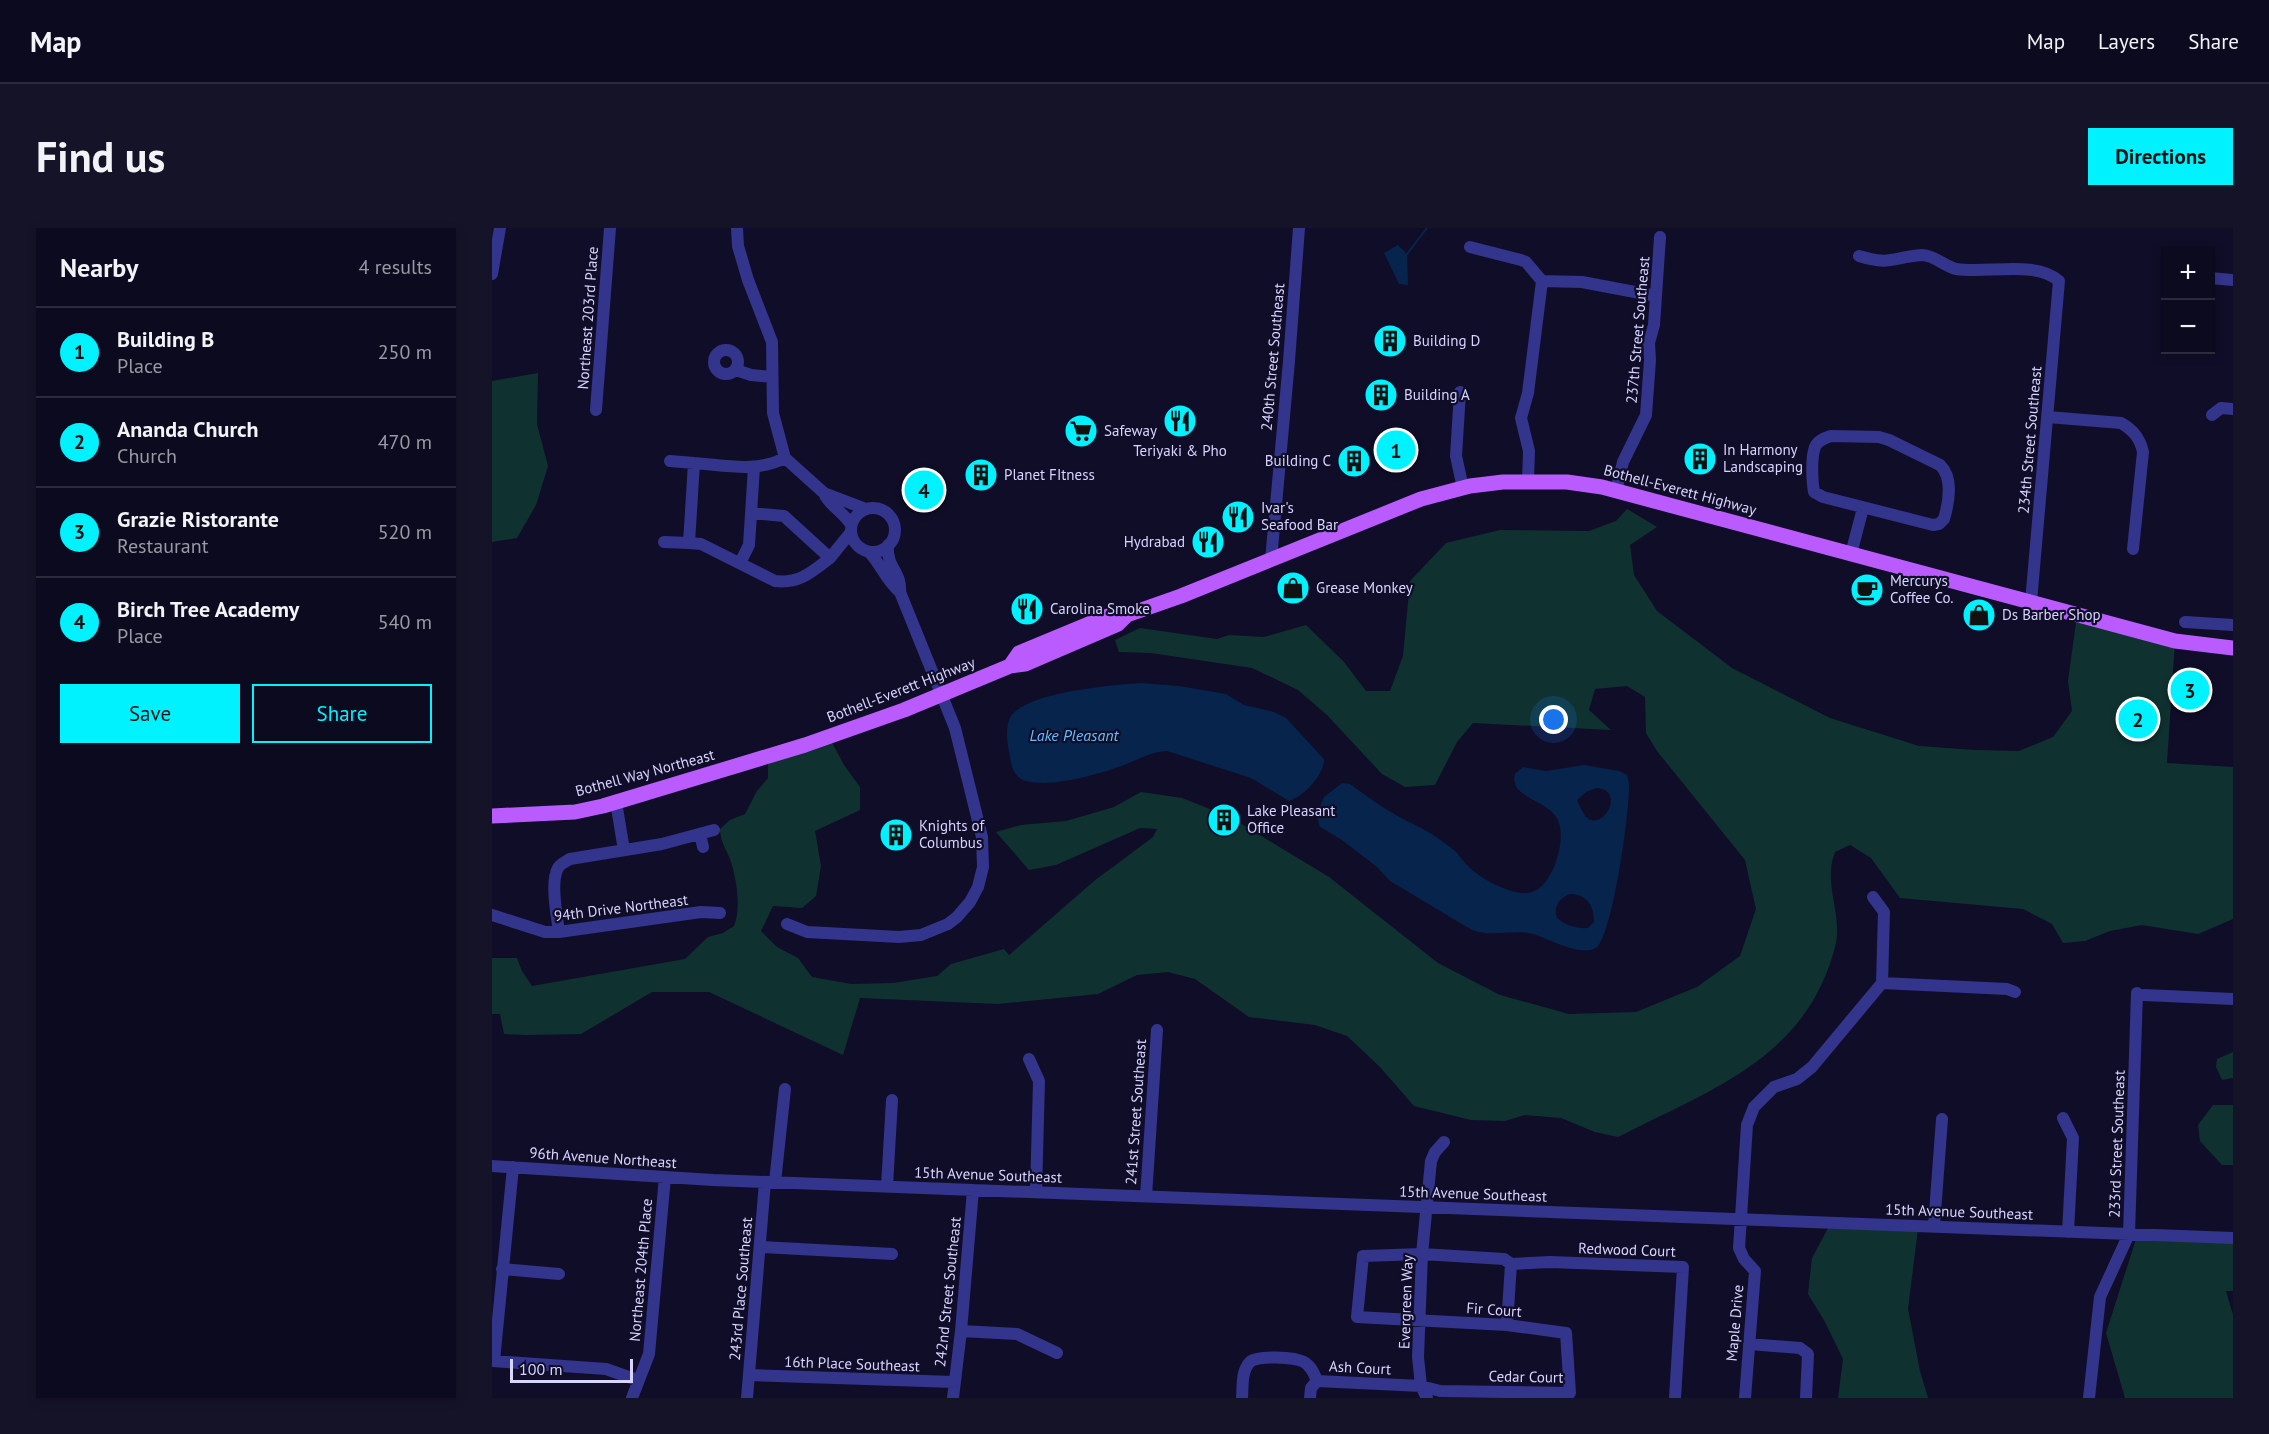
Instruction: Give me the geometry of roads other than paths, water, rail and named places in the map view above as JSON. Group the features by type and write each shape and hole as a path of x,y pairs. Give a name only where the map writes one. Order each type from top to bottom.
{"main road":[{"name":"Bothell-Everett Highway","path":"805,746 1010,666 1019,654 1113,614 1127,615 1181,596 1421,499 1463,488 1503,482 1567,482 1616,491 2175,641 2233,648"},
{"name":"Bothell Way Northeast","path":"492,816 575,812 805,746"}],"street":[{"path":"492,273 500,228"},
{"name":"Northeast 203rd Place","path":"596,410 610,228"},
{"path":"737,228 738,246 748,280 772,342 772,413 784,458 824,493 866,509 880,510 891,519 894,533 888,545 887,556 901,582 900,592 955,729 982,837 983,867 978,887 970,902 948,924 932,932 909,936 807,932 787,924"},
{"name":"240th Street Southeast","path":"1271,560 1299,228"},
{"name":"237th Street Southeast","path":"1616,491 1623,462 1646,415 1649,343 1654,326 1660,237"},
{"path":"1470,247 1526,262 1542,281 1528,393 1521,418 1529,451 1528,481"},
{"name":"234th Street Southeast","path":"1859,256 1882,262 1924,255 1957,269 2038,271 2053,276 2059,281 2031,602"},
{"path":"2215,278 2233,280"},
{"path":"1542,281 1582,282 1656,296"},
{"path":"736,370 752,375 772,377"},
{"path":"1460,392 1456,456 1463,488"},
{"path":"2212,415 2221,408 2233,409"},
{"path":"2048,417 2121,423 2135,433 2141,442 2143,452 2133,549"},
{"path":"1831,436 1879,437 1930,460 1946,470 1949,478 1944,519 1939,524 1933,525 1863,508 1823,497 1814,492 1812,481 1815,446 1821,439 1831,436"},
{"path":"670,461 754,467 770,466 784,458"},
{"path":"689,543 694,463"},
{"path":"740,563 749,545 754,467"},
{"path":"824,493 827,501 845,515 853,539 878,561 890,585 900,592"},
{"path":"1851,554 1863,508"},
{"path":"831,557 851,528 854,518 866,509"},
{"path":"751,513 784,516 831,557"},
{"path":"664,542 701,544 775,581 786,582 807,576 831,557 845,551 876,552 888,545"},
{"path":"2185,622 2233,625"},
{"path":"616,802 624,850"},
{"path":"559,932 555,879 561,863 570,859 662,844 714,830"},
{"path":"700,834 703,847"},
{"path":"1873,897 1884,912 1882,983 2007,989 2015,992"},
{"name":"94th Drive Northeast","path":"492,915 545,932 559,932 701,912 720,913"},
{"name":"Maple Drive","path":"1744,1398 1755,1271 1744,1259 1739,1248 1747,1125 1754,1107 1774,1088 1797,1079 1812,1067 1882,983"},
{"name":"233rd Street Southeast","path":"2089,1398 2100,1297 2129,1234 2141,994 2233,999"},
{"name":"241st Street Southeast","path":"1146,1196 1157,1030"},
{"path":"1029,1059 1039,1081 1036,1192"},
{"name":"243rd Place Southeast","path":"747,1398 761,1247 785,1089"},
{"path":"887,1186 892,1100"},
{"path":"2063,1118 2073,1138 2068,1232"},
{"path":"1934,1227 1942,1119"},
{"name":"Evergreen Way","path":"1427,1398 1421,1386 1418,1357 1422,1254 1431,1161 1444,1142"},
{"name":"96th Avenue Northeast","path":"492,1166 713,1180"},
{"path":"513,1167 493,1361 606,1369 637,1380"},
{"name":"Northeast 204th Place","path":"632,1398 637,1380 649,1354 665,1177"},
{"name":"15th Avenue Southeast","path":"713,1180 2233,1238"},
{"name":"242nd Street Southeast","path":"953,1398 973,1190"},
{"path":"761,1247 892,1254"},
{"path":"1422,1254 1504,1259 1511,1264 1507,1325"},
{"name":"Fir Court","path":"1422,1254 1363,1256 1357,1317 1507,1325 1566,1333"},
{"name":"Redwood Court","path":"1511,1264 1550,1262 1683,1267 1675,1398"},
{"path":"502,1269 559,1274"},
{"path":"961,1331 1017,1334 1057,1353"},
{"name":"Cedar Court","path":"1421,1386 1440,1391 1570,1393 1566,1333"},
{"path":"1749,1344 1800,1348 1808,1354 1806,1398"},
{"path":"1242,1398 1244,1370 1250,1361 1261,1357 1302,1360 1313,1370 1317,1381"},
{"name":"16th Place Southeast","path":"749,1375 954,1382"},
{"name":"Ash Court","path":"1310,1398 1311,1388 1317,1381 1421,1386"}],"water":[{"path":"1398,245 1407,254 1408,285 1399,284 1384,253"},
{"name":"Lake Pleasant","path":"1141,683 1179,686 1226,694 1244,705 1274,712 1286,718 1324,759 1321,771 1301,795 1289,801 1251,778 1167,751 1150,754 1124,765 1076,779 1037,783 1026,781 1015,774 1010,757 1007,729 1011,716 1020,708 1034,701 1072,691"},
{"path":"1584,765 1619,771 1627,775 1629,798 1627,818 1614,896 1603,937 1597,947 1592,950 1576,949 1528,933 1487,933 1472,930 1390,881 1377,867 1342,840 1320,827 1317,817 1324,797 1342,783 1350,784 1384,808 1443,842 1482,877 1508,890 1532,892 1545,883 1553,869 1561,832 1558,820 1553,813 1518,789 1515,774 1523,767 1546,771","holes":["1597,788 1606,790 1611,802 1605,815 1599,820 1593,820 1586,817 1577,800 1586,792","1570,894 1581,896 1591,906 1594,922 1588,928 1571,926 1557,918 1558,903"]}],"waterway":[{"path":"1407,254 1427,228"}],"place":[{"name":"Building D","path":"1390,341"},
{"name":"Building A","path":"1381,395"},
{"name":"Teriyaki & Pho","path":"1180,421"},
{"name":"Safeway","path":"1081,431"},
{"name":"Building B","path":"1396,450"},
{"name":"In Harmony Landscaping","path":"1700,459"},
{"name":"Building C","path":"1354,461"},
{"name":"Planet FItness","path":"981,475"},
{"name":"Birch Tree Academy","path":"924,490"},
{"name":"Ivar's Seafood Bar","path":"1238,517"},
{"name":"Hydrabad","path":"1208,542"},
{"name":"Grease Monkey","path":"1293,588"},
{"name":"Mercurys Coffee Co.","path":"1867,590"},
{"name":"Carolina Smoke","path":"1027,609"},
{"name":"Ds Barber Shop","path":"1979,615"},
{"name":"Grazie Ristorante","path":"2190,690"},
{"name":"Ananda Church","path":"2138,719"},
{"name":"Lake Pleasant Office","path":"1224,820"},
{"name":"Knights of Columbus","path":"896,835"}]}
